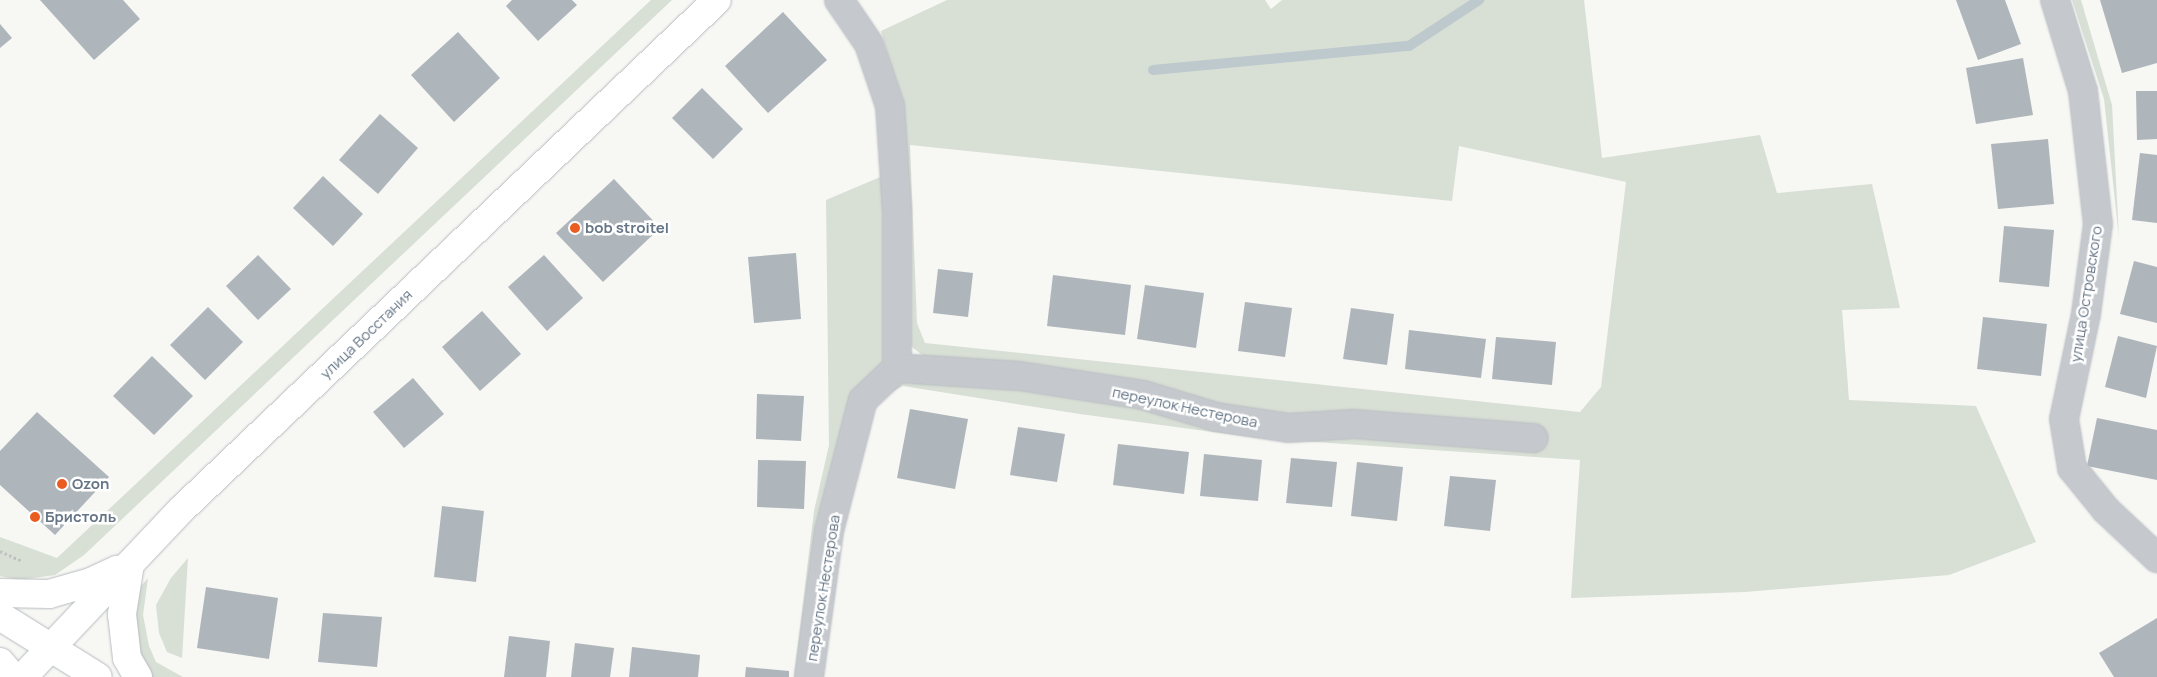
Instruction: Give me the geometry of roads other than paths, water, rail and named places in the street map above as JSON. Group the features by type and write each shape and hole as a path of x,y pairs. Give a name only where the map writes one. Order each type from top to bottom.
{"street":[{"name":"улица Восстания","path":"22,677 182,509 717,0"},
{"path":"839,0 869,44 890,106 897,212 897,368"},
{"name":"улица Островского","path":"2055,0 2082,92 2098,224 2086,314 2064,419 2072,468 2106,510 2157,558"},
{"name":"переулок Нестерова","path":"809,677 830,531 863,400 897,368 1020,376 1143,395 1216,417 1289,428 1354,424 1533,438"},
{"path":"0,593 48,594 91,582 130,564"},
{"path":"130,564 122,614 127,658 138,677"},
{"path":"0,616 98,677"},
{"path":"0,662 13,677"}],"waterway":[{"path":"1153,70 1409,46 1479,0"}],"place":[{"name":"bob stroitel","path":"575,228"},
{"name":"Ozon","path":"62,484"},
{"name":"Бристоль","path":"35,517"}]}
